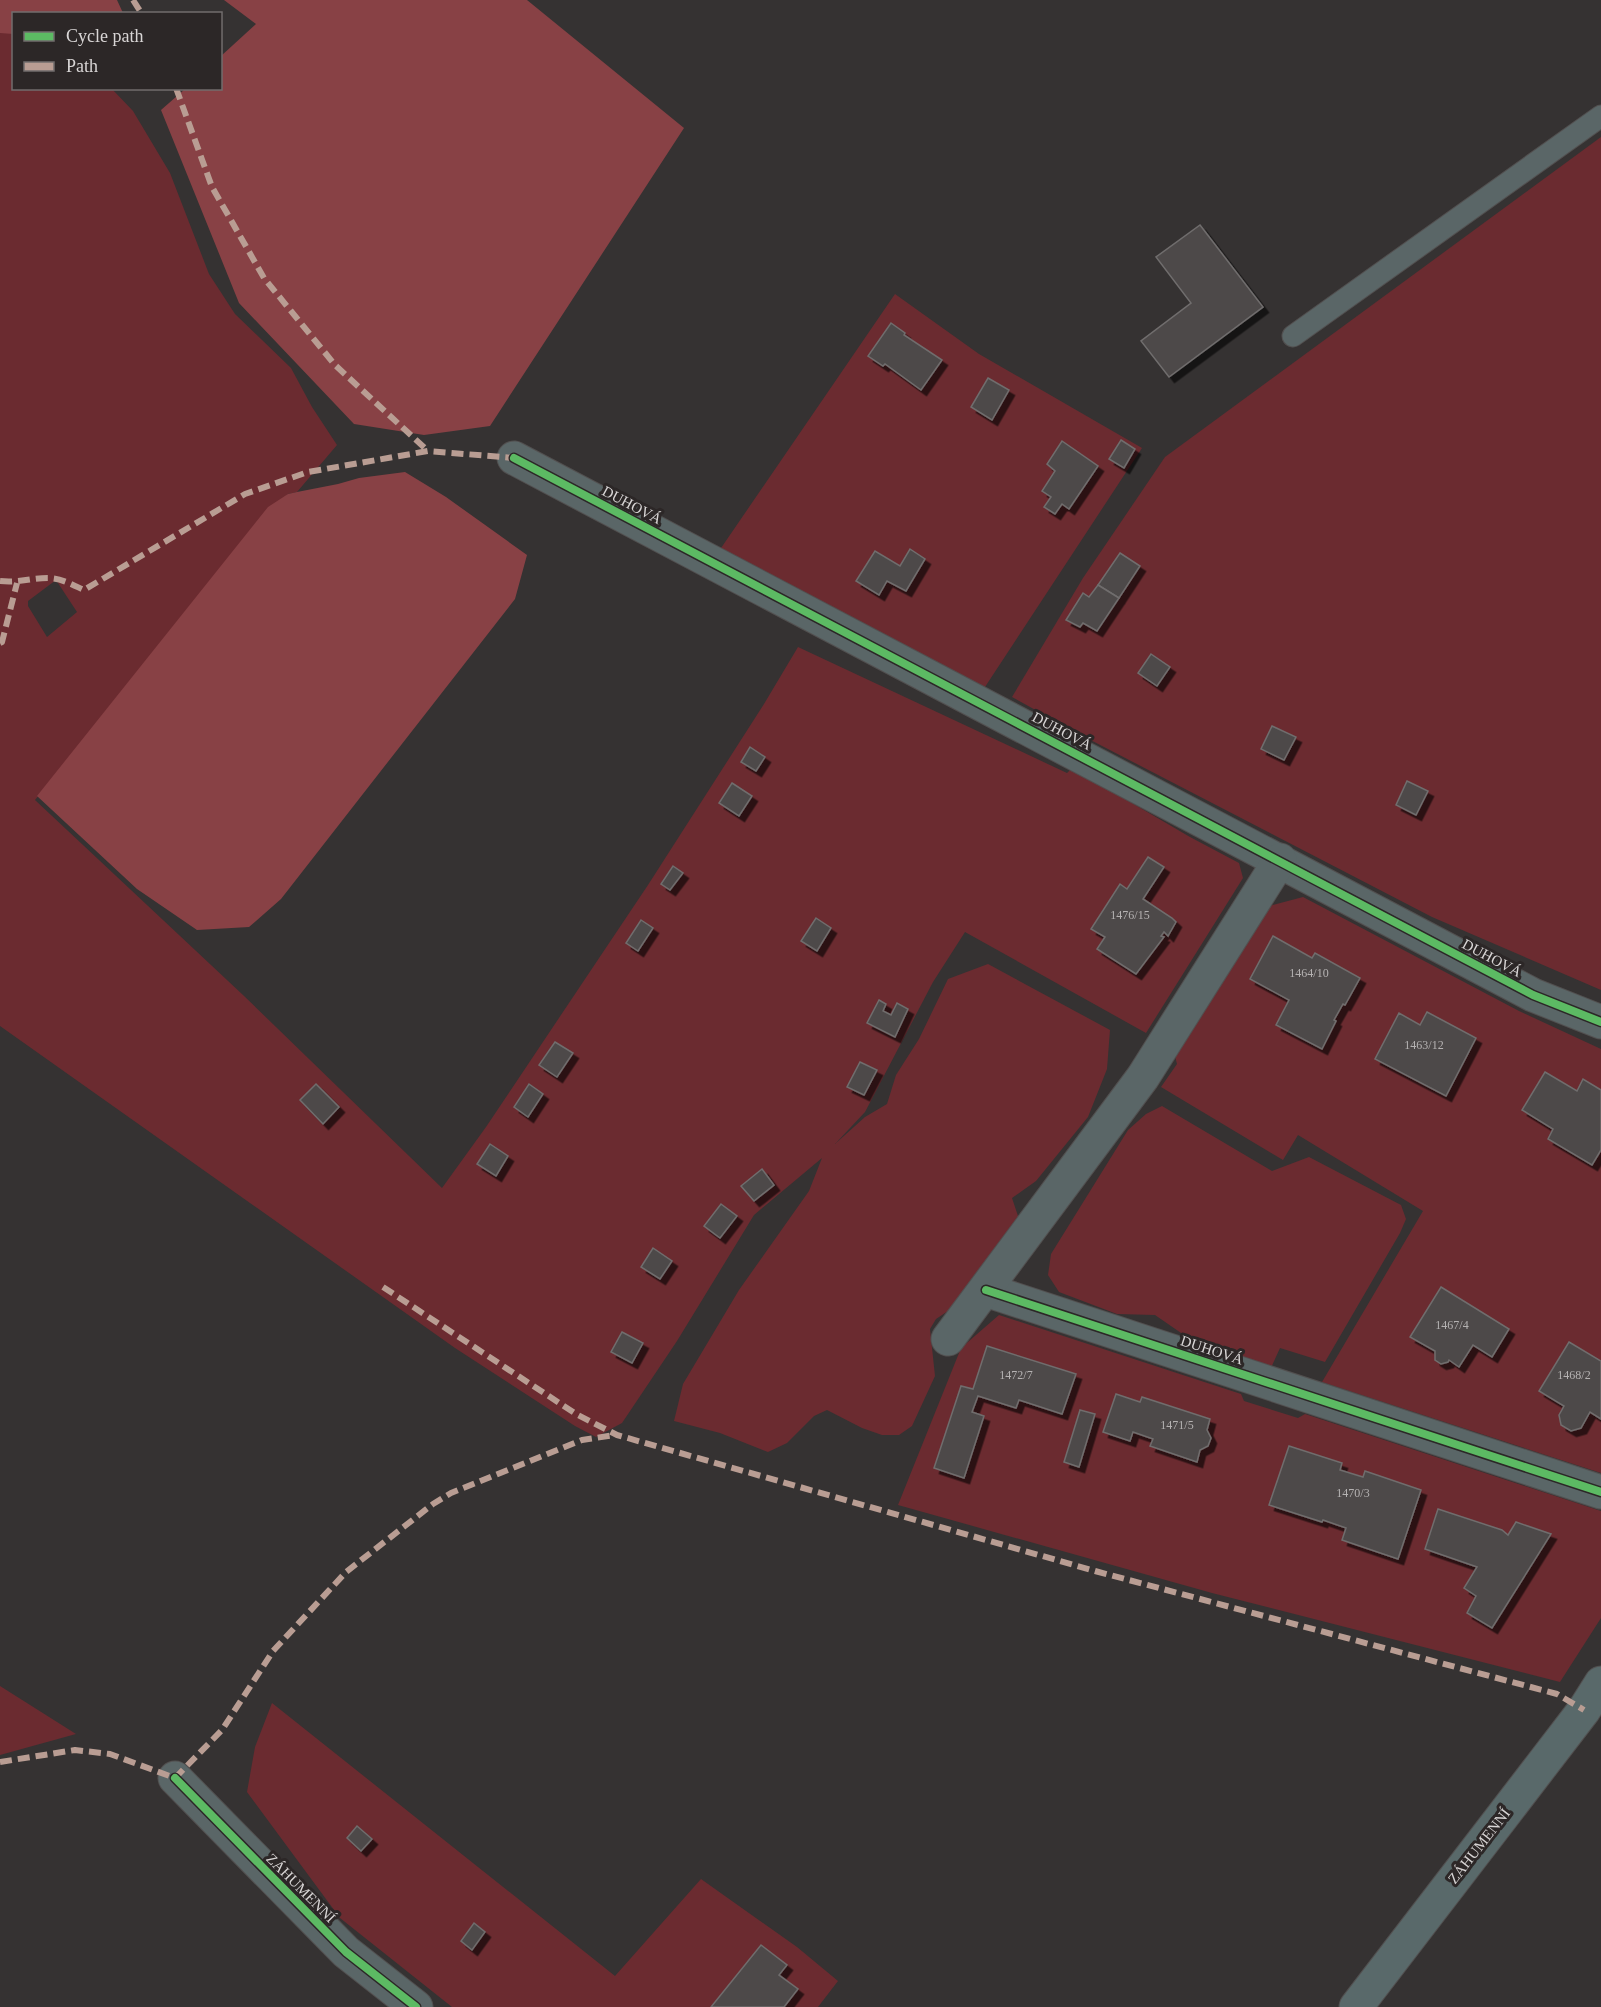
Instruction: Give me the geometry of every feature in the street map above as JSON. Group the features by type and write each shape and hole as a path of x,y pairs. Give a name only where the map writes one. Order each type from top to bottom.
{"main road":[{"name":"ZÁHUMENNÍ","path":"1356,2007 1584,1710 1601,1683"}],"street":[{"name":"DUHOVÁ","path":"514,458 1533,995 1601,1022"},
{"path":"948,1339 1143,1077 1280,860"},
{"name":"DUHOVÁ","path":"986,1290 1601,1492"},
{"name":"ZÁHUMENNÍ","path":"175,1778 346,1952 416,2007"}],"lane":[{"path":"1293,336 1601,116"}],"shaded area":[{"path":"0,0 117,0 123,12 12,12 12,34 0,33"},
{"path":"224,0 527,0 684,128 490,426 424,435 354,424 239,303 161,110 184,90 222,90 222,55 256,24"},
{"path":"7,32 12,34 12,90 113,90 133,111 170,173 209,274 235,314 291,368 312,407 337,445 297,492 288,494 35,800 243,995 442,1188 486,1127 648,885 798,647 1067,773 1072,768 1239,863 1243,878 1146,1033 965,932 933,982 865,1112 835,1144 865,1117 887,1104 896,1075 919,1039 948,979 988,964 1110,1030 1107,1069 1088,1117 1036,1181 1012,1198 1019,1219 951,1309 936,1319 930,1329 935,1376 912,1426 899,1435 882,1435 862,1428 827,1410 814,1416 787,1443 768,1452 720,1433 674,1421 683,1384 739,1290 809,1191 822,1158 754,1215 677,1341 622,1423 596,1437 575,1426 455,1348 0,1026 0,33","holes":["56,580 77,612 47,637 28,606 28,601"]},
{"path":"1601,137 1601,990 1432,917 1012,697 1083,578 1165,457"},
{"path":"895,294 979,354 1142,448 983,690 719,551"},
{"path":"405,472 446,497 527,555 515,599 281,899 249,927 197,930 137,889 37,796 268,507 288,494 359,478"},
{"path":"1303,897 1519,1011 1601,1049 1601,1473 1322,1382 1423,1211 1298,1135 1283,1160 1161,1087 1177,1064 1175,1056 1269,906"},
{"path":"1162,1106 1272,1171 1309,1157 1401,1205 1406,1219 1400,1233 1325,1362 1280,1348 1270,1370 1184,1335 1155,1315 1117,1314 1059,1292 1048,1275 1051,1254 1128,1130 1146,1114"},
{"path":"999,1315 1241,1394 1244,1401 1298,1418 1305,1414 1601,1511 1601,1618 1560,1682 1212,1593 898,1505 961,1348"},
{"path":"0,1686 76,1734 0,1755"},
{"path":"272,1703 615,1976 701,1879 797,1947 838,1981 818,2007 452,2007 340,1918 247,1792 255,1747"}],"building":[{"path":"1200,225 1263,307 1169,377 1141,341 1191,303 1156,257"},
{"path":"891,323 905,333 904,335 942,360 921,390 885,364 883,366 868,356"},
{"path":"988,378 1009,390 992,420 971,407"},
{"path":"1121,440 1135,449 1124,468 1109,459"},
{"path":"1062,441 1098,466 1069,509 1062,504 1055,514 1044,507 1051,497 1042,491 1055,471 1047,464"},
{"path":"910,549 925,559 906,591 887,581 879,595 856,581 875,551 900,566"},
{"path":"1120,553 1140,566 1119,598 1098,585"},
{"path":"1098,585 1119,598 1097,631 1083,623 1080,627 1066,620 1083,593 1089,597"},
{"path":"1151,654 1170,667 1157,686 1138,673"},
{"path":"1272,726 1296,737 1284,760 1261,749"},
{"path":"750,747 765,757 756,771 741,762"},
{"path":"1407,781 1428,791 1416,815 1396,805"},
{"path":"732,783 752,796 739,816 719,803"},
{"path":"1148,857 1164,867 1143,899 1176,922 1168,936 1164,932 1161,936 1164,937 1136,974 1097,949 1105,937 1091,929 1120,884 1127,889"},
{"path":"673,866 683,873 670,890 661,884"},
{"path":"816,918 831,928 817,951 801,941"},
{"path":"641,920 653,928 638,951 626,943"},
{"path":"1273,936 1312,958 1315,953 1360,978 1334,1020 1336,1021 1322,1049 1276,1025 1289,1000 1250,979"},
{"path":"879,1000 886,1004 883,1011 891,1015 897,1003 908,1009 895,1037 867,1023"},
{"path":"1427,1012 1476,1038 1446,1096 1375,1059 1399,1013 1420,1025"},
{"path":"555,1042 573,1053 557,1077 539,1065"},
{"path":"860,1062 877,1070 864,1095 847,1087"},
{"path":"1545,1072 1577,1091 1583,1079 1601,1090 1601,1150 1592,1165 1548,1139 1553,1129 1522,1110"},
{"path":"316,1084 339,1107 323,1124 300,1100"},
{"path":"529,1084 543,1094 528,1117 514,1107"},
{"path":"490,1144 508,1156 496,1176 477,1164"},
{"path":"762,1169 774,1185 754,1201 741,1186"},
{"path":"721,1204 737,1216 720,1238 704,1226"},
{"path":"653,1248 672,1261 660,1279 641,1267"},
{"path":"1441,1287 1509,1329 1492,1357 1473,1345 1459,1367 1449,1360 1441,1364 1435,1360 1435,1351 1410,1337"},
{"path":"622,1332 643,1343 632,1363 611,1352"},
{"path":"1569,1342 1601,1361 1601,1419 1590,1412 1581,1428 1571,1431 1561,1425 1559,1415 1564,1406 1539,1391"},
{"path":"987,1346 1076,1374 1062,1414 1019,1400 1016,1408 978,1396 972,1412 984,1416 964,1478 934,1468 961,1386 973,1389"},
{"path":"1116,1394 1140,1402 1142,1397 1210,1419 1207,1430 1211,1438 1208,1446 1200,1450 1197,1462 1150,1446 1153,1439 1133,1432 1130,1441 1103,1432"},
{"path":"1080,1410 1095,1414 1079,1467 1064,1462"},
{"path":"1289,1446 1342,1463 1340,1470 1363,1477 1365,1471 1421,1490 1398,1559 1342,1540 1346,1528 1269,1505"},
{"path":"1438,1509 1502,1530 1508,1535 1516,1522 1551,1534 1492,1628 1467,1613 1476,1596 1464,1588 1477,1567 1425,1549"},
{"path":"357,1826 372,1839 361,1851 347,1838"},
{"path":"474,1923 485,1932 472,1950 461,1941"},
{"path":"761,1945 787,1965 779,1975 798,1989 784,2007 711,2007"}],"marked path":[{"path":"133,0 141,12"},
{"path":"177,90 212,187 264,278 335,365 428,451"},
{"path":"0,581 53,578 84,590 245,494 308,472 428,451 514,458"},
{"path":"0,643 17,583"},
{"path":"383,1287 576,1414 617,1435 1095,1571 1557,1694 1584,1710"},
{"path":"0,1762 75,1750 110,1754 175,1778 222,1730 273,1651 346,1572 433,1504 451,1493 582,1440 615,1435"}],"cycle path":[{"path":"514,458 1533,995 1601,1022"},
{"path":"986,1290 1601,1492"},
{"path":"175,1778 346,1952 416,2007"}]}
